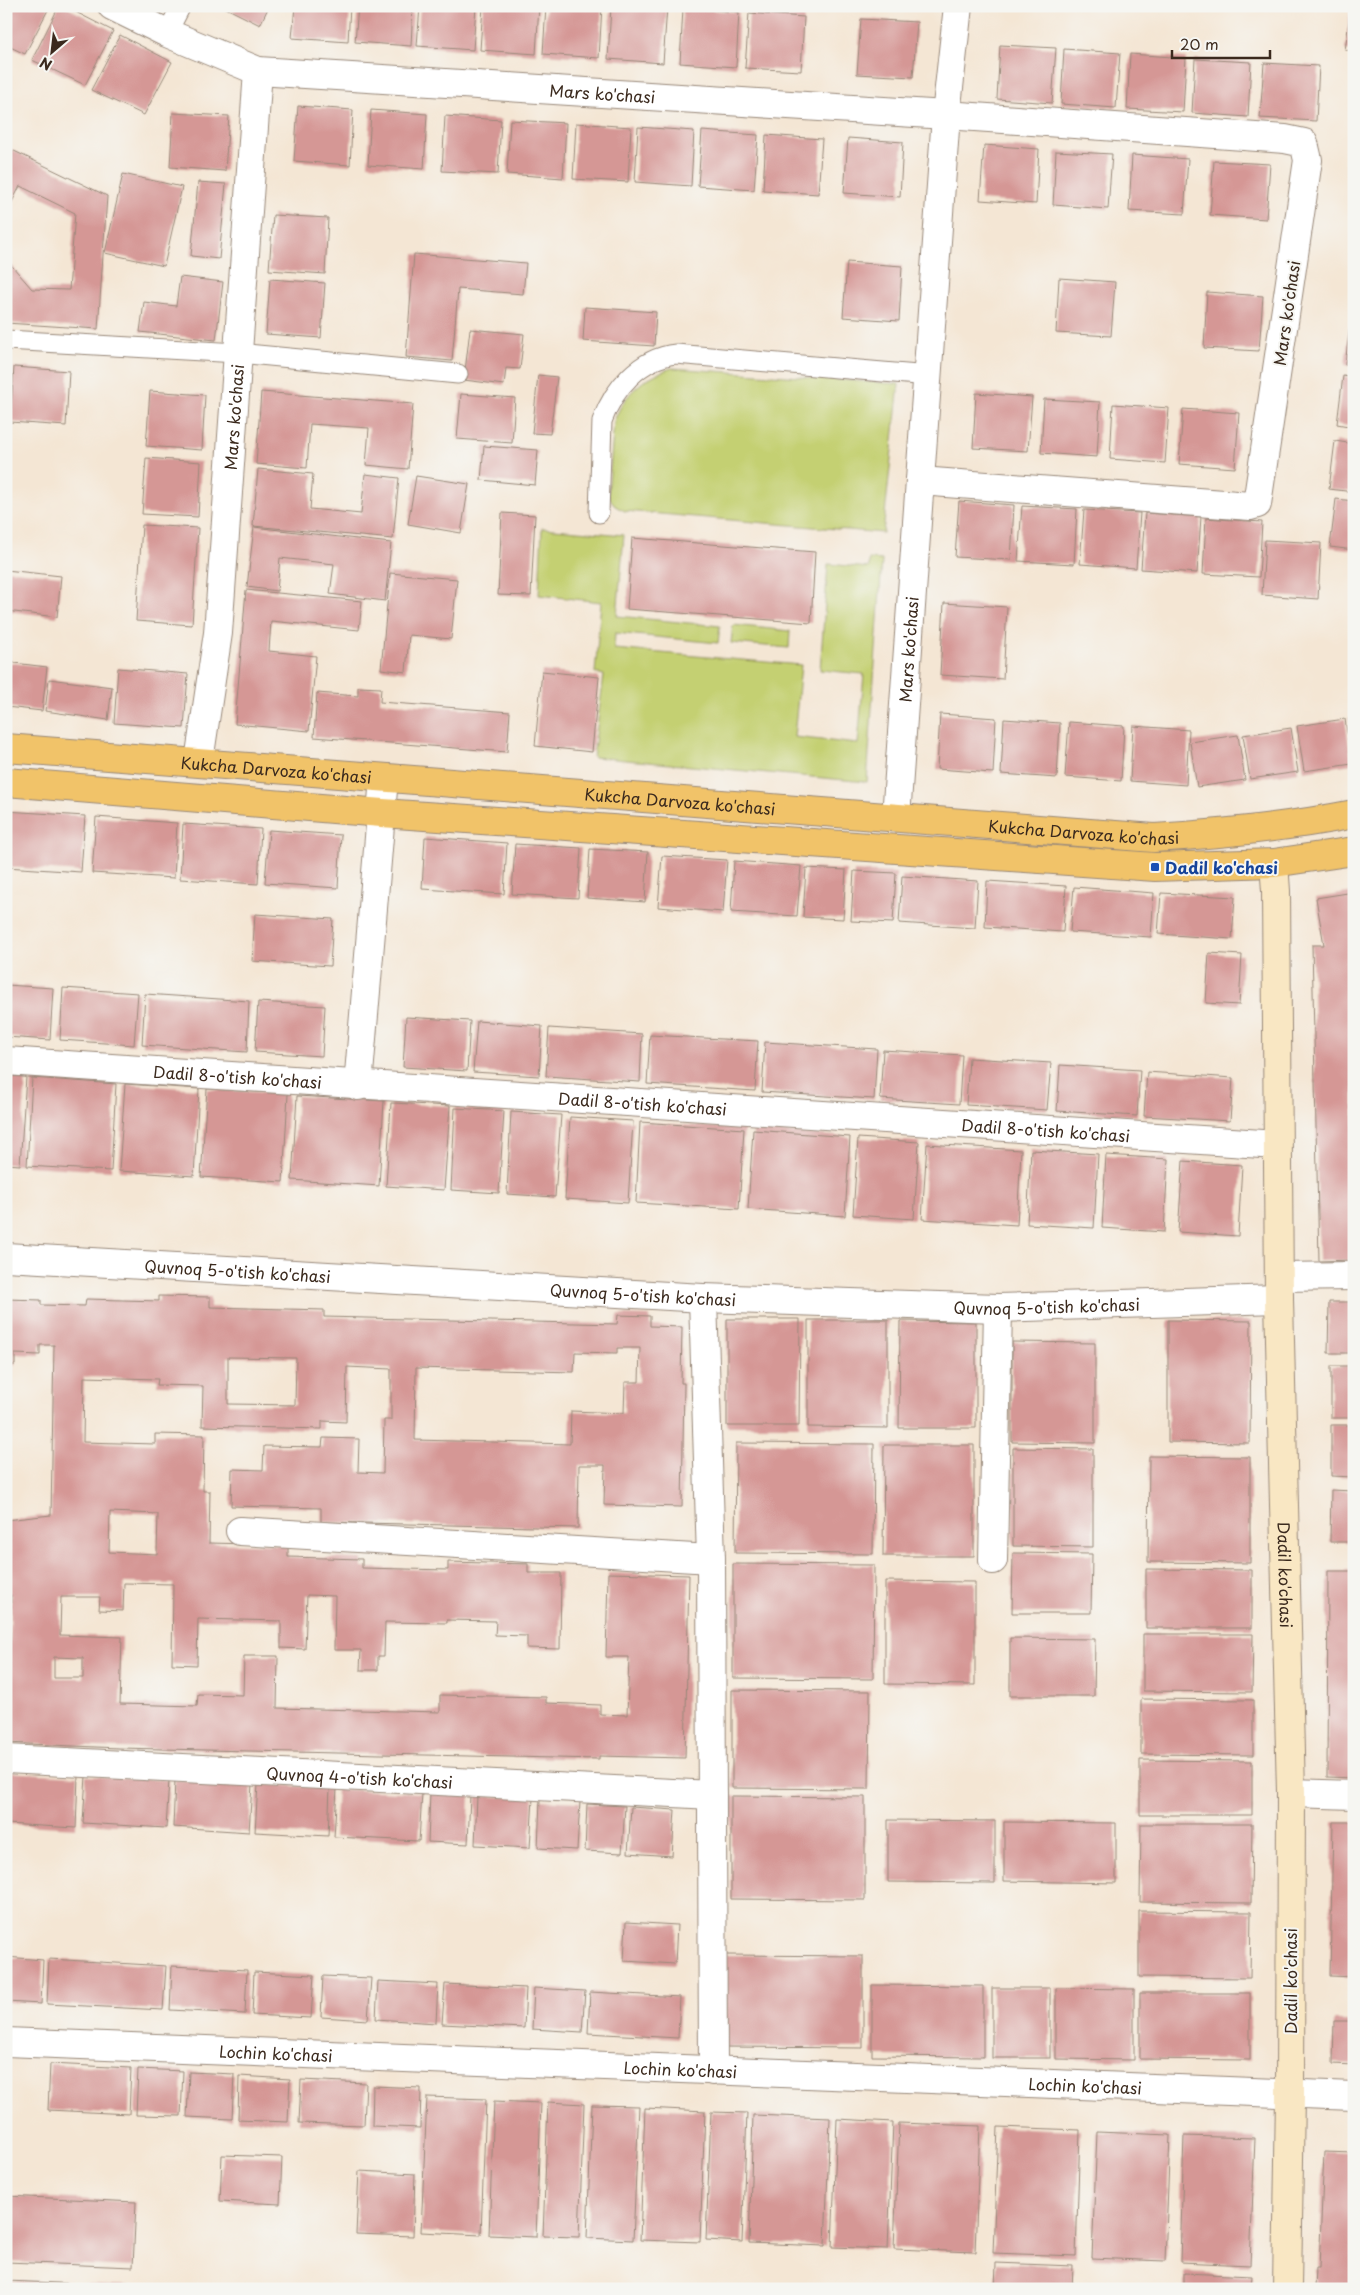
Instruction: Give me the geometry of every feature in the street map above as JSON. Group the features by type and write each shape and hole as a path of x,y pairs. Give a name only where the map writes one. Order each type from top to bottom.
{"main road":[{"name":"Kukcha Darvoza ko'chasi","path":"6,748 199,761 384,778 1154,838 1273,828 1354,814"},
{"path":"194,796 199,761"},
{"name":"Kukcha Darvoza ko'chasi","path":"6,782 382,813 1156,867 1274,863 1354,851"},
{"path":"894,849 896,818"},
{"path":"1273,828 1274,863"}],"street":[{"name":"Mars ko'chasi","path":"112,6 167,33 258,71 946,115 1285,139 1304,143 1308,160 1257,504 1250,506 920,481"},
{"name":"Mars ko'chasi","path":"896,818 929,376 946,115 958,6"},
{"name":"Mars ko'chasi","path":"199,761 218,633 258,71"},
{"path":"358,1086 384,778"},
{"name":"Dadil ko'chasi","path":"1274,863 1276,891 1279,1288 1290,1794 1290,2095 1287,2289"},
{"name":"Dadil 8-o'tish ko'chasi","path":"6,1061 358,1086 1277,1144"},
{"name":"Quvnoq 5-o'tish ko'chasi","path":"6,1257 703,1298 998,1308 1279,1288 1354,1276"},
{"path":"703,1298 711,1559 712,2072"},
{"path":"993,1560 998,1308"},
{"path":"240,1531 711,1559"},
{"name":"Quvnoq 4-o'tish ko'chasi","path":"6,1759 712,1795"},
{"path":"1290,1794 1354,1795"},
{"name":"Lochin ko'chasi","path":"6,2042 712,2072 1354,2096"}],"lane":[{"path":"167,33 181,6"},
{"path":"6,340 238,353 458,374"},
{"path":"599,513 602,420 606,409 618,389 634,372 666,355 686,354 929,376"}],"green space":[{"path":"672,368 899,384 883,533 625,511 615,506 608,495 614,421 618,411 636,387 652,376"},
{"path":"542,528 624,535 617,616 720,626 718,643 615,633 614,649 801,665 794,737 858,744 864,674 820,670 828,564 869,568 869,559 882,560 867,782 593,757 604,675 595,673 601,602 539,595"},
{"path":"733,625 790,631 789,648 731,643"}],"building":[{"path":"6,6 50,6 25,54 6,45"},
{"path":"59,6 64,6 113,31 85,85 32,60"},
{"path":"222,6 269,6 260,25"},
{"path":"295,6 350,6 348,42 292,38"},
{"path":"358,6 413,6 411,46 355,42"},
{"path":"420,6 476,6 473,50 417,46"},
{"path":"483,6 539,6 536,54 480,50"},
{"path":"546,6 602,6 599,58 543,54"},
{"path":"611,6 667,7 663,63 608,59"},
{"path":"1351,6 1354,6 1354,51 1345,50"},
{"path":"683,8 739,12 736,67 680,63"},
{"path":"749,13 804,17 801,71 745,68"},
{"path":"861,19 917,22 913,77 857,74"},
{"path":"120,35 172,62 144,115 91,90"},
{"path":"1000,45 1056,48 1052,103 997,99"},
{"path":"1064,49 1120,53 1116,108 1061,104"},
{"path":"1130,54 1186,58 1183,112 1127,109"},
{"path":"1195,59 1251,62 1248,117 1192,113"},
{"path":"1264,63 1319,66 1316,121 1260,118"},
{"path":"298,106 353,110 350,165 294,161"},
{"path":"371,110 427,114 424,169 368,165"},
{"path":"173,113 229,116 225,171 170,167"},
{"path":"445,116 501,120 498,174 442,171"},
{"path":"510,120 566,123 563,178 507,174"},
{"path":"576,123 631,127 628,182 573,179"},
{"path":"638,127 694,131 691,186 635,182"},
{"path":"702,131 758,135 754,190 698,186"},
{"path":"766,135 822,139 818,194 763,190"},
{"path":"848,138 903,142 900,197 844,193"},
{"path":"984,145 1039,149 1036,204 980,200"},
{"path":"10,149 107,196 98,329 6,323 6,259 32,289 69,290 75,213 20,186 6,214 6,155"},
{"path":"1056,151 1112,154 1108,209 1053,205"},
{"path":"1132,155 1188,159 1184,214 1129,211"},
{"path":"1214,161 1270,164 1266,219 1210,215"},
{"path":"123,174 182,187 164,266 105,253"},
{"path":"198,182 226,184 219,259 191,256"},
{"path":"273,215 328,218 325,274 269,270"},
{"path":"414,254 526,263 523,294 458,289 452,361 406,357"},
{"path":"847,262 902,266 899,321 843,317"},
{"path":"180,277 223,282 216,340 140,332 144,302 176,306"},
{"path":"1059,278 1115,282 1111,336 1056,333"},
{"path":"270,279 325,283 321,338 266,334"},
{"path":"1207,292 1263,296 1259,351 1204,348"},
{"path":"585,307 656,312 654,346 583,341"},
{"path":"1351,317 1354,317 1354,366 1345,365"},
{"path":"470,329 524,334 520,369 506,368 504,385 464,380"},
{"path":"14,367 69,371 66,426 10,422"},
{"path":"538,375 557,377 550,434 532,433"},
{"path":"1343,376 1354,378 1354,427 1337,424"},
{"path":"150,391 205,395 202,450 146,446"},
{"path":"261,392 413,404 408,469 366,465 369,428 310,424 307,468 256,464"},
{"path":"976,393 1032,397 1028,451 973,448"},
{"path":"461,394 515,398 512,443 457,439"},
{"path":"1044,399 1100,402 1097,457 1041,453"},
{"path":"1113,404 1169,408 1165,463 1110,459"},
{"path":"1183,409 1239,413 1235,468 1179,464"},
{"path":"1335,441 1354,444 1354,492 1329,489"},
{"path":"484,446 538,450 535,485 481,480"},
{"path":"146,458 201,462 198,517 142,514"},
{"path":"258,469 313,474 310,509 361,514 365,474 399,478 393,539 253,526"},
{"path":"416,476 469,484 461,533 408,524"},
{"path":"1336,499 1354,501 1354,550 1330,547"},
{"path":"959,501 1014,505 1011,560 955,557"},
{"path":"1022,506 1077,509 1074,564 1018,561"},
{"path":"1084,510 1140,513 1136,568 1080,564"},
{"path":"502,513 535,515 531,596 498,595"},
{"path":"1145,513 1201,517 1197,573 1141,569"},
{"path":"1206,518 1262,522 1259,577 1203,574"},
{"path":"142,525 198,528 192,625 136,621"},
{"path":"254,527 391,543 385,601 330,594 334,564 280,558 277,591 247,587"},
{"path":"632,538 815,552 811,623 627,609"},
{"path":"1265,540 1321,543 1318,599 1262,595"},
{"path":"6,570 61,576 57,617 6,611"},
{"path":"390,573 457,579 451,639 409,635 406,672 381,669"},
{"path":"246,590 362,601 359,630 271,621 269,651 316,656 309,731 235,724"},
{"path":"944,603 1007,607 1003,679 940,675"},
{"path":"6,662 47,667 42,711 6,707"},
{"path":"118,668 188,674 184,728 114,723"},
{"path":"542,671 599,677 592,752 535,746"},
{"path":"49,679 112,687 108,720 45,711"},
{"path":"358,687 381,688 380,702 510,712 507,752 314,737 317,693 358,696"},
{"path":"940,714 996,718 993,773 937,769"},
{"path":"1354,717 1354,744 1353,744 1349,718"},
{"path":"1004,719 1060,723 1057,778 1001,774"},
{"path":"1345,719 1352,764 1304,771 1297,726"},
{"path":"1069,722 1124,726 1121,781 1065,777"},
{"path":"1133,726 1189,730 1186,785 1130,781"},
{"path":"1291,728 1298,772 1250,779 1243,735"},
{"path":"1238,735 1245,780 1197,787 1190,742"},
{"path":"6,811 85,816 81,872 6,867"},
{"path":"96,817 177,823 174,878 92,873"},
{"path":"183,824 261,829 258,884 180,879"},
{"path":"269,830 341,835 338,888 265,883"},
{"path":"425,837 507,843 504,894 422,889"},
{"path":"515,844 581,848 578,898 512,894"},
{"path":"590,849 648,852 645,902 587,898"},
{"path":"662,856 727,860 723,912 658,907"},
{"path":"734,861 801,866 797,916 731,912"},
{"path":"806,868 846,870 843,919 803,917"},
{"path":"854,871 896,873 893,923 851,921"},
{"path":"902,876 978,881 975,928 899,923"},
{"path":"987,881 1066,886 1063,932 985,927"},
{"path":"1074,887 1154,893 1151,937 1070,932"},
{"path":"1354,892 1354,1260 1319,1261 1312,945 1324,945 1316,898"},
{"path":"1161,893 1235,897 1232,939 1158,934"},
{"path":"255,914 333,919 330,966 252,961"},
{"path":"1209,953 1242,955 1239,1005 1206,1003"},
{"path":"6,985 53,988 50,1040 6,1037"},
{"path":"63,988 138,993 134,1045 60,1040"},
{"path":"145,994 249,1001 247,1052 142,1045"},
{"path":"258,1002 325,1006 322,1056 255,1052"},
{"path":"406,1017 470,1021 467,1071 403,1067"},
{"path":"477,1021 542,1026 539,1076 473,1072"},
{"path":"549,1028 642,1034 640,1082 546,1076"},
{"path":"650,1035 758,1041 755,1091 647,1084"},
{"path":"765,1042 877,1049 874,1099 762,1092"},
{"path":"883,1050 962,1055 959,1104 880,1099"},
{"path":"969,1058 1051,1063 1047,1110 966,1105"},
{"path":"1060,1065 1140,1070 1137,1116 1057,1111"},
{"path":"1147,1072 1233,1078 1230,1121 1144,1116"},
{"path":"6,1076 26,1077 20,1165 6,1164"},
{"path":"32,1078 116,1084 111,1171 27,1166"},
{"path":"125,1084 199,1089 194,1176 119,1171"},
{"path":"207,1089 288,1094 283,1182 201,1177"},
{"path":"297,1096 384,1101 379,1186 292,1180"},
{"path":"391,1103 450,1106 444,1190 386,1186"},
{"path":"455,1108 504,1111 499,1193 451,1190"},
{"path":"511,1112 561,1115 555,1197 507,1194"},
{"path":"570,1117 633,1121 628,1203 565,1199"},
{"path":"640,1122 744,1129 739,1209 636,1203"},
{"path":"753,1130 850,1137 845,1216 748,1209"},
{"path":"858,1138 919,1142 914,1219 853,1215"},
{"path":"927,1144 1021,1150 1017,1225 922,1219"},
{"path":"1031,1150 1098,1154 1094,1228 1027,1224"},
{"path":"1106,1155 1168,1159 1164,1232 1102,1228"},
{"path":"1183,1161 1242,1165 1238,1236 1178,1232"},
{"path":"159,1296 210,1297 210,1307 324,1310 324,1317 617,1324 618,1315 650,1316 650,1326 682,1327 681,1383 684,1383 682,1507 604,1505 605,1465 579,1465 578,1528 321,1522 321,1508 231,1506 232,1469 263,1470 264,1446 322,1447 323,1438 359,1439 358,1472 383,1473 384,1420 391,1420 391,1369 347,1367 346,1422 322,1421 322,1429 202,1426 203,1386 157,1385 158,1379 84,1377 83,1442 155,1444 155,1434 204,1435 203,1491 210,1491 209,1543 288,1545 288,1557 362,1559 362,1568 448,1570 448,1562 528,1564 528,1573 561,1573 560,1649 527,1648 527,1636 495,1635 496,1621 447,1620 447,1623 385,1622 384,1656 378,1656 378,1670 360,1670 361,1650 334,1650 335,1596 307,1595 305,1649 281,1648 281,1621 198,1619 197,1665 172,1664 173,1584 124,1583 123,1611 99,1610 100,1597 61,1597 60,1635 122,1637 120,1704 197,1706 198,1694 243,1695 244,1656 278,1656 277,1708 440,1712 440,1695 546,1697 546,1703 600,1705 600,1714 627,1715 629,1657 606,1657 608,1573 689,1575 685,1758 599,1756 599,1759 119,1748 6,1743 6,1676 9,1676 11,1595 6,1595 6,1520 51,1515 54,1345 40,1345 40,1355 15,1354 15,1365 6,1365 6,1299 41,1300 41,1305 85,1306 86,1299 159,1301","holes":["617,1348 640,1348 639,1382 625,1382 624,1413 571,1411 570,1444 415,1440 416,1368 574,1372 575,1352 617,1353","228,1357 296,1358 295,1405 228,1404","110,1512 158,1514 157,1554 109,1552","54,1657 83,1658 83,1678 54,1678"]},
{"path":"1329,1302 1354,1302 1354,1353 1328,1353"},
{"path":"727,1319 800,1319 799,1426 727,1426"},
{"path":"808,1320 888,1320 888,1428 808,1427"},
{"path":"1168,1320 1251,1321 1250,1443 1168,1442"},
{"path":"900,1321 976,1322 976,1428 899,1428"},
{"path":"1012,1342 1095,1343 1095,1443 1012,1442"},
{"path":"1331,1366 1354,1366 1354,1418 1331,1418"},
{"path":"1331,1425 1354,1425 1354,1477 1331,1476"},
{"path":"736,1443 874,1444 873,1554 735,1553"},
{"path":"884,1445 974,1445 974,1556 883,1556"},
{"path":"1013,1448 1093,1449 1093,1547 1013,1546"},
{"path":"1149,1456 1250,1457 1250,1563 1148,1562"},
{"path":"1331,1490 1354,1491 1354,1542 1330,1542"},
{"path":"1013,1553 1092,1554 1091,1613 1012,1613"},
{"path":"733,1564 874,1565 873,1679 733,1678"},
{"path":"1146,1569 1252,1570 1252,1628 1146,1628"},
{"path":"1328,1571 1354,1571 1354,1778 1327,1777"},
{"path":"885,1581 975,1582 975,1685 885,1684"},
{"path":"1143,1634 1253,1634 1252,1692 1143,1691"},
{"path":"1010,1638 1095,1639 1094,1696 1010,1696"},
{"path":"732,1690 870,1691 869,1789 732,1788"},
{"path":"1141,1699 1253,1700 1253,1755 1141,1754"},
{"path":"1140,1760 1252,1761 1252,1815 1140,1815"},
{"path":"6,1772 78,1776 76,1828 6,1824"},
{"path":"86,1776 169,1780 166,1828 83,1823"},
{"path":"175,1780 252,1784 249,1832 173,1827"},
{"path":"258,1784 330,1788 328,1836 255,1832"},
{"path":"337,1789 422,1793 419,1841 334,1837"},
{"path":"430,1793 470,1795 468,1844 428,1842"},
{"path":"477,1796 533,1798 530,1848 475,1845"},
{"path":"731,1796 865,1797 865,1900 731,1899"},
{"path":"540,1800 580,1802 577,1850 538,1848"},
{"path":"587,1804 625,1806 622,1853 585,1851"},
{"path":"631,1807 675,1810 672,1856 628,1853"},
{"path":"888,1820 995,1821 995,1883 888,1882"},
{"path":"1004,1822 1116,1823 1116,1883 1004,1881"},
{"path":"1333,1822 1354,1822 1354,1977 1330,1976"},
{"path":"1141,1824 1252,1824 1251,1903 1140,1902"},
{"path":"1139,1911 1251,1912 1250,1978 1139,1977"},
{"path":"626,1922 677,1925 675,1964 624,1961"},
{"path":"726,1955 863,1956 863,2048 725,2047"},
{"path":"6,1957 43,1960 41,2004 6,2002"},
{"path":"49,1959 166,1966 163,2010 47,2004"},
{"path":"172,1966 247,1970 245,2014 170,2010"},
{"path":"254,1972 314,1975 311,2018 252,2015"},
{"path":"323,1976 371,1978 368,2020 321,2017"},
{"path":"378,1981 438,1984 436,2023 376,2019"},
{"path":"445,1984 526,1988 524,2028 442,2024"},
{"path":"872,1985 983,1986 983,2057 872,2056"},
{"path":"534,1988 585,1991 582,2032 532,2029"},
{"path":"992,1988 1050,1988 1050,2058 992,2058"},
{"path":"1056,1988 1134,1989 1134,2060 1056,2059"},
{"path":"590,1992 680,1997 678,2038 588,2033"},
{"path":"1140,1993 1250,1993 1250,2060 1140,2059"},
{"path":"1334,2021 1354,2021 1354,2065 1333,2064"},
{"path":"50,2064 131,2068 129,2114 48,2110"},
{"path":"138,2069 183,2071 181,2116 136,2115"},
{"path":"189,2072 234,2074 232,2119 187,2117"},
{"path":"239,2076 290,2079 288,2122 238,2120"},
{"path":"301,2080 366,2083 364,2125 299,2123"},
{"path":"373,2086 421,2088 420,2128 372,2126"},
{"path":"427,2097 486,2099 481,2235 421,2232"},
{"path":"494,2101 541,2103 536,2237 489,2235"},
{"path":"548,2102 584,2104 579,2237 543,2236"},
{"path":"592,2105 639,2106 633,2240 587,2238"},
{"path":"645,2108 705,2111 700,2242 640,2240"},
{"path":"711,2112 747,2113 742,2242 706,2240"},
{"path":"753,2115 830,2118 825,2246 749,2243"},
{"path":"837,2119 893,2122 888,2249 832,2247"},
{"path":"899,2123 980,2126 975,2252 894,2249"},
{"path":"998,2127 1080,2130 1076,2256 993,2253"},
{"path":"1097,2132 1170,2135 1165,2261 1092,2258"},
{"path":"1184,2136 1255,2138 1250,2265 1180,2262"},
{"path":"1324,2152 1354,2153 1354,2289 1315,2289 1316,2268 1319,2268"},
{"path":"222,2155 282,2157 280,2204 220,2201"},
{"path":"359,2171 415,2174 413,2236 356,2234"},
{"path":"6,2196 136,2202 133,2267 6,2262"},
{"path":"996,2263 1073,2266 1072,2289 995,2289"},
{"path":"1184,2273 1252,2276 1251,2289 1184,2289"},
{"path":"6,2281 134,2286 134,2289 6,2289"}],"place":[{"name":"Dadil ko'chasi","path":"1155,867"}]}
